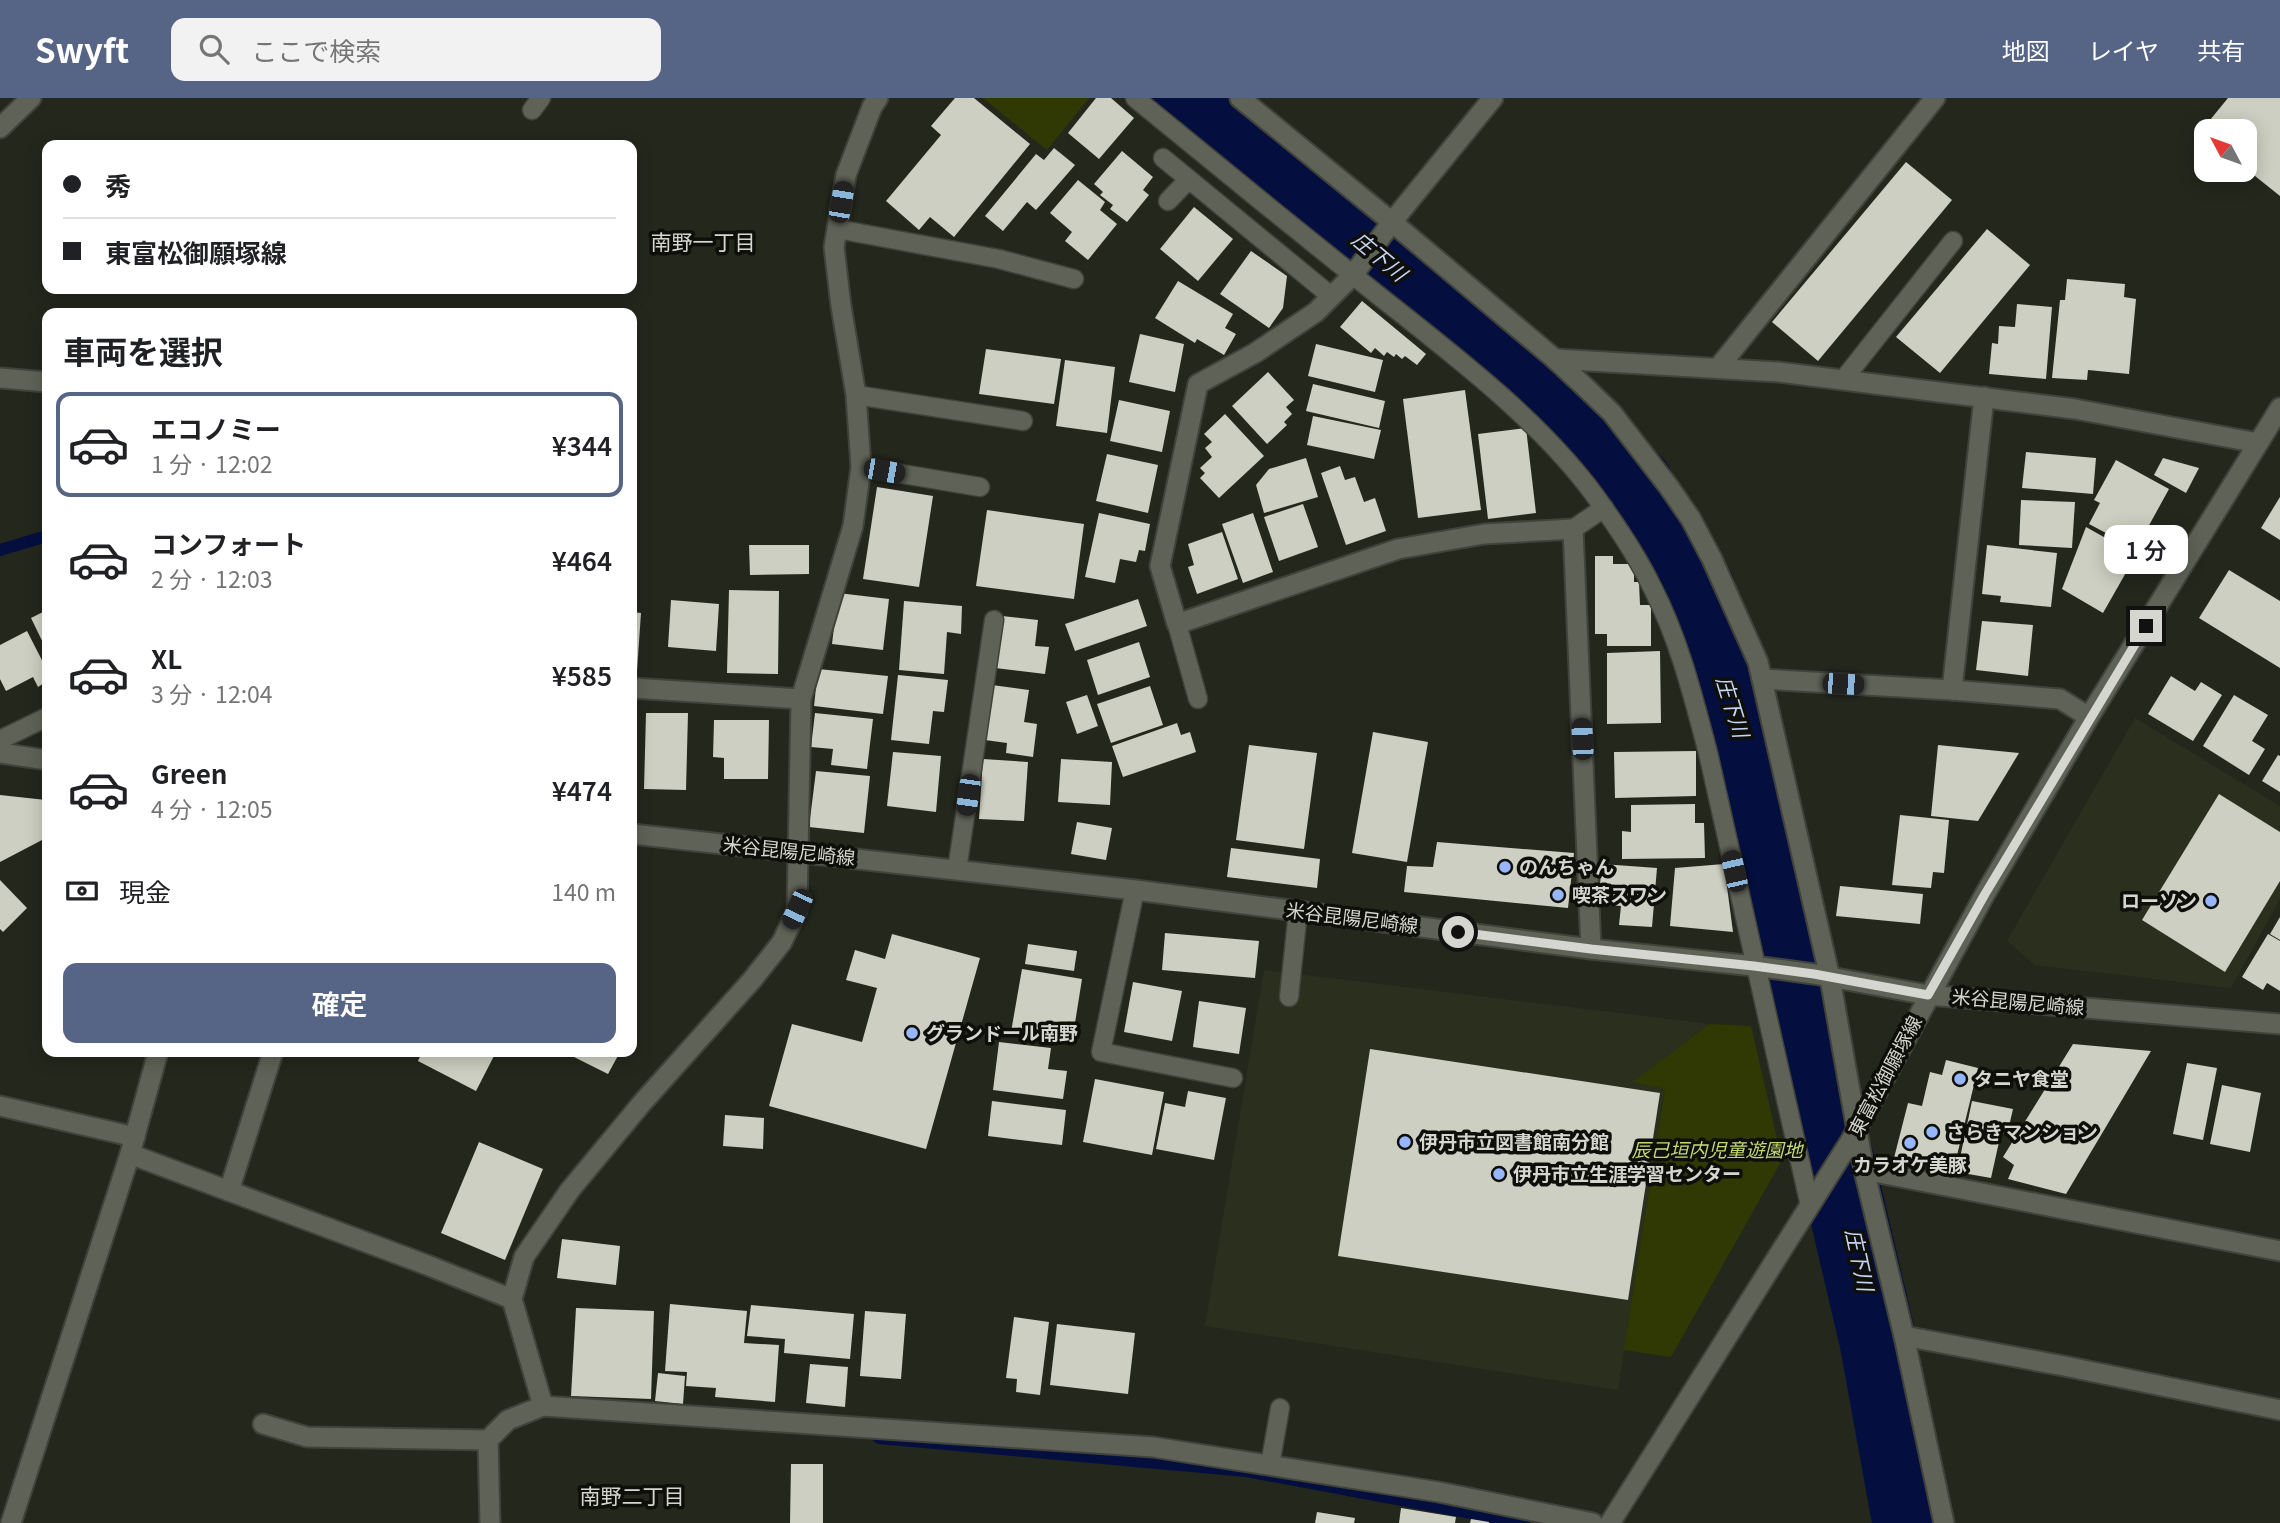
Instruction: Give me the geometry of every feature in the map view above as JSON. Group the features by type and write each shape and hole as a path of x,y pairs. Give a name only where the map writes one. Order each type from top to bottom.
{"street":[{"path":"0,128 31,98"},
{"path":"543,1406 512,1299 523,1257 570,1190 782,942 797,909 801,698 853,526 860,467 856,394 834,247 846,175 878,98"},
{"path":"1240,98 1387,229 1555,359 1612,413 1691,519 1758,662 1854,1135 1904,1336 1944,1523"},
{"path":"1493,98 1357,270 1315,312 1255,353 1198,384 1160,566 1177,624 1398,549 1484,534 1573,529 1591,949"},
{"path":"1717,368 1935,98"},
{"path":"1555,359 1778,372 2075,409 2258,443"},
{"path":"0,378 42,382"},
{"path":"1952,690 1984,397"},
{"name":"東富松御願塚線","path":"1611,1523 1854,1135 1985,894 2089,717 2280,408"},
{"path":"1762,679 2060,699 2089,717"},
{"path":"637,688 801,698"},
{"path":"0,753 42,759"},
{"name":"米谷昆陽尼崎線","path":"637,835 1135,890 1591,949 1760,967 1928,995 2280,1024"},
{"path":"11,1523 132,1146 157,1057"},
{"path":"229,1191 271,1057"},
{"path":"0,1106 132,1146 229,1191 512,1299"},
{"path":"1864,1170 2280,1251"},
{"path":"1904,1336 2280,1410"},
{"path":"263,1424 307,1437 488,1440 508,1420 543,1406 1153,1447 1439,1492 1593,1523"},
{"path":"488,1440 490,1523"}],"lane":[{"path":"1135,98 1357,270 1511,406 1553,446 1604,508 1653,587 1691,687 1760,967 1813,1201"},
{"path":"1163,158 1331,296"},
{"path":"1168,201 1188,180"},
{"path":"837,229 999,259 1074,279"},
{"path":"1843,380 1954,241"},
{"path":"856,394 1023,421"},
{"path":"860,467 980,487"},
{"path":"1573,529 1604,508"},
{"path":"957,870 993,620"},
{"path":"1177,624 1198,699"},
{"path":"0,740 42,719"},
{"path":"1135,890 1101,1052 1233,1078"},
{"path":"1289,997 1298,911"},
{"path":"1270,1465 1280,1408"}],"shaded area":[{"path":"2135,718 2280,806 2280,899 2231,988 2035,965 2007,941"},
{"path":"1264,970 1710,1024 1634,1082 1665,1089 1618,1390 1205,1326"}],"green space":[{"path":"983,98 1089,98 1047,150"},
{"name":"辰己垣内児童遊園地","path":"1710,1024 1751,1026 1782,1160 1671,1357 1624,1350 1665,1089 1633,1082"}],"building":[{"path":"955,98 974,98 1030,144 954,237 930,217 919,230 886,201 941,135 931,126"},
{"path":"1096,98 1111,98 1134,118 1099,159 1068,133"},
{"path":"2228,98 2280,98 2280,196 2258,178 2258,119 2211,119"},
{"path":"1054,148 1075,165 1036,210 1027,202 1003,231 985,216 1036,154 1044,160"},
{"path":"1122,151 1153,177 1143,190 1149,195 1127,222 1110,209 1113,205 1100,195 1103,192 1094,184"},
{"path":"1906,162 1952,200 1818,361 1772,322"},
{"path":"1078,180 1105,202 1100,210 1117,224 1088,260 1065,241 1072,232 1050,213"},
{"path":"1194,207 1233,239 1198,281 1160,249"},
{"path":"1987,229 2030,265 1940,373 1896,337"},
{"path":"1251,251 1287,276 1283,308 1269,328 1220,294"},
{"path":"2067,279 2125,284 2124,297 2136,299 2129,374 2088,370 2087,380 2052,378 2060,300 2065,300"},
{"path":"1178,281 1233,314 1225,328 1236,334 1224,355 1197,339 1195,343 1155,318"},
{"path":"1362,301 1426,354 1417,365 1405,356 1402,359 1387,352 1384,356 1375,348 1371,353 1340,327"},
{"path":"2017,304 2052,307 2046,379 1989,374 1992,343 1998,344 1999,326 2015,327"},
{"path":"1140,334 1184,344 1175,392 1129,382"},
{"path":"1316,344 1383,360 1375,392 1308,376"},
{"path":"986,349 1061,359 1054,404 979,394"},
{"path":"1065,360 1115,367 1107,433 1056,426"},
{"path":"1268,372 1294,400 1286,407 1292,414 1284,422 1287,425 1267,444 1232,406"},
{"path":"1313,384 1385,401 1379,428 1306,411"},
{"path":"1465,390 1481,510 1418,518 1403,399"},
{"path":"1119,400 1170,411 1162,452 1110,441"},
{"path":"1225,414 1264,456 1219,498 1200,478 1205,473 1200,468 1212,457 1205,448 1212,442 1204,434"},
{"path":"1313,416 1381,430 1374,459 1307,445"},
{"path":"1526,428 1536,513 1488,519 1478,434"},
{"path":"2026,452 2096,458 2093,494 2022,488"},
{"path":"1107,454 1158,465 1148,513 1096,501"},
{"path":"1306,458 1318,497 1264,513 1256,485 1269,469"},
{"path":"2163,458 2199,468 2186,493 2154,475"},
{"path":"2116,460 2169,489 2136,549 2089,524 2100,503 2094,500"},
{"path":"1340,466 1345,480 1355,477 1364,502 1375,498 1386,531 1346,545 1321,473"},
{"path":"877,487 933,496 919,587 863,579"},
{"path":"2280,497 2280,540 2261,528"},
{"path":"2021,500 2075,502 2072,548 2019,545"},
{"path":"1303,504 1318,547 1279,561 1264,517"},
{"path":"987,510 1084,524 1074,599 976,586"},
{"path":"1099,513 1150,524 1145,551 1139,550 1136,562 1120,559 1115,583 1085,577"},
{"path":"1253,513 1273,572 1243,583 1222,524"},
{"path":"2086,527 2136,555 2103,613 2062,589"},
{"path":"1222,532 1238,579 1197,594 1188,567 1194,565 1188,544"},
{"path":"749,545 809,545 809,574 750,575"},
{"path":"1987,545 2057,553 2051,607 2000,602 2001,596 1982,594"},
{"path":"1595,556 1613,556 1613,564 1634,564 1634,582 1639,582 1640,605 1651,605 1651,646 1607,646 1607,634 1595,634"},
{"path":"2229,570 2280,601 2280,668 2199,618"},
{"path":"729,590 779,591 778,674 727,673"},
{"path":"838,593 889,599 883,650 832,644"},
{"path":"1138,599 1147,626 1075,651 1065,624"},
{"path":"671,600 719,604 716,651 668,647"},
{"path":"904,601 962,606 961,634 947,632 944,674 899,670"},
{"path":"42,612 42,641 31,618"},
{"path":"637,613 641,613 637,671"},
{"path":"1002,616 1038,620 1035,646 1049,647 1045,674 995,668"},
{"path":"1982,621 2033,625 2028,676 1976,670"},
{"path":"27,631 42,660 42,684 38,687 33,677 6,691 0,679 0,645"},
{"path":"1139,642 1150,677 1098,695 1087,660"},
{"path":"1660,651 1661,723 1607,724 1607,653"},
{"path":"818,669 888,676 883,714 814,706"},
{"path":"898,675 948,680 944,712 933,711 929,744 891,740"},
{"path":"2171,676 2195,691 2201,682 2222,695 2193,741 2148,714"},
{"path":"992,685 1029,690 1024,722 1037,724 1033,757 1006,753 1007,743 985,740"},
{"path":"1150,686 1163,725 1111,743 1097,704"},
{"path":"1087,695 1098,726 1077,734 1066,702"},
{"path":"2234,695 2268,715 2252,741 2265,749 2249,775 2203,746"},
{"path":"646,713 688,713 686,790 644,789"},
{"path":"815,713 873,719 867,769 831,765 833,749 811,747"},
{"path":"714,720 769,720 768,779 724,779 724,758 713,757"},
{"path":"1177,723 1181,735 1190,732 1196,752 1123,777 1112,746"},
{"path":"1373,732 1428,742 1407,862 1352,853"},
{"path":"1249,745 1317,753 1304,849 1236,840"},
{"path":"1938,745 2019,753 1978,821 1931,816"},
{"path":"1696,751 1696,796 1615,798 1614,752"},
{"path":"893,752 941,756 936,812 887,806"},
{"path":"2278,755 2280,756 2280,792 2262,781"},
{"path":"983,759 1028,762 1024,821 979,819"},
{"path":"1061,759 1112,762 1110,805 1058,802"},
{"path":"816,771 870,776 864,833 809,827"},
{"name":"ローソン","path":"2219,794 2280,832 2280,881 2225,972 2142,920"},
{"path":"0,795 42,800 42,840 0,862"},
{"path":"1695,804 1695,823 1704,823 1705,858 1622,859 1622,831 1631,832 1631,805"},
{"path":"1900,815 1949,820 1944,873 1933,872 1931,888 1892,885"},
{"path":"1077,822 1112,828 1106,860 1071,854"},
{"path":"1437,842 1574,853 1568,908 1404,892 1407,866 1433,867"},
{"path":"1231,848 1320,859 1317,888 1227,877"},
{"path":"1602,864 1657,868 1652,927 1619,925 1621,906 1598,904"},
{"path":"1724,864 1733,932 1670,926 1675,868"},
{"path":"0,880 27,908 3,932 0,929"},
{"path":"1840,886 1923,894 1920,924 1836,916"},
{"path":"2280,917 2280,940 2270,934"},
{"path":"1165,933 1259,941 1255,978 1162,970"},
{"name":"グランドール南野","path":"892,934 980,958 926,1149 769,1106 792,1024 862,1042 877,988 846,980 855,950 885,959"},
{"path":"2268,934 2280,941 2280,991 2267,983 2263,990 2242,977"},
{"path":"1028,944 1077,951 1074,971 1025,964"},
{"path":"1022,969 1082,979 1072,1042 1011,1032"},
{"path":"1133,982 1182,991 1172,1041 1124,1032"},
{"path":"1199,1001 1246,1008 1239,1054 1193,1047"},
{"path":"999,1042 1051,1048 1048,1069 1067,1071 1063,1099 993,1090"},
{"path":"2073,1044 2151,1051 2066,1194 2008,1179 2014,1165 2003,1157"},
{"name":"伊丹市立生涯学習センター","path":"1370,1049 1660,1093 1628,1300 1338,1256"},
{"path":"420,1057 493,1057 476,1091 418,1061"},
{"path":"574,1057 617,1057 608,1074"},
{"name":"さらきマンション","path":"1946,1060 1978,1068 1953,1172 1894,1158 1908,1103 1922,1106 1930,1072 1942,1075"},
{"path":"2187,1063 2217,1068 2203,1140 2173,1134"},
{"path":"1095,1079 1164,1092 1152,1155 1083,1142"},
{"path":"2222,1085 2261,1093 2250,1152 2210,1144"},
{"path":"1188,1091 1226,1098 1214,1160 1156,1149 1165,1103 1185,1107"},
{"path":"992,1101 1066,1110 1062,1145 988,1136"},
{"path":"1972,1101 2013,1109 2007,1135 2001,1133 1991,1178 1957,1172"},
{"path":"725,1115 764,1118 763,1149 723,1146"},
{"path":"479,1142 543,1169 505,1260 441,1233"},
{"path":"562,1239 620,1246 616,1285 557,1278"},
{"path":"670,1304 747,1311 744,1343 779,1345 775,1402 715,1397 716,1388 686,1386 687,1372 665,1371"},
{"path":"751,1305 854,1314 850,1359 784,1353 785,1339 747,1336"},
{"path":"576,1308 654,1311 651,1399 571,1396"},
{"path":"865,1311 906,1314 901,1379 860,1376"},
{"path":"1014,1317 1049,1322 1040,1395 1016,1392 1017,1379 1006,1378"},
{"path":"1057,1324 1135,1333 1128,1394 1050,1385"},
{"path":"810,1364 848,1367 845,1407 806,1403"},
{"path":"658,1373 685,1376 683,1404 655,1401"},
{"path":"791,1464 823,1464 823,1523 790,1523"},
{"path":"1401,1508 1456,1517 1455,1523 1399,1523"},
{"path":"1317,1512 1355,1518 1354,1523 1315,1523"},
{"path":"1471,1519 1489,1522 1489,1523 1470,1523"}],"waterway":[{"name":"庄下川","path":"1189,98 1544,395 1635,485 1697,590 1754,784 1816,1077 1878,1341 1911,1523"},
{"path":"0,550 42,537"},
{"path":"879,1438 1246,1471 1524,1523"}],"place":[{"name":"のんちゃん","path":"1505,867"},
{"name":"喫茶スワン","path":"1558,895"},
{"name":"ローソン","path":"2211,901"},
{"name":"グランドール南野","path":"912,1033"},
{"name":"タニヤ食堂","path":"1960,1079"},
{"name":"さらきマンション","path":"1932,1132"},
{"name":"伊丹市立図書館南分館","path":"1405,1142"},
{"name":"カラオケ美豚","path":"1910,1143"},
{"name":"伊丹市立生涯学習センター","path":"1499,1174"}],"district":[{"name":"南野一丁目","path":"703,243"},
{"name":"南野二丁目","path":"632,1497"}],"route":[{"path":"1458,932 1814,974 1928,995 2089,717 2146,626"}]}
